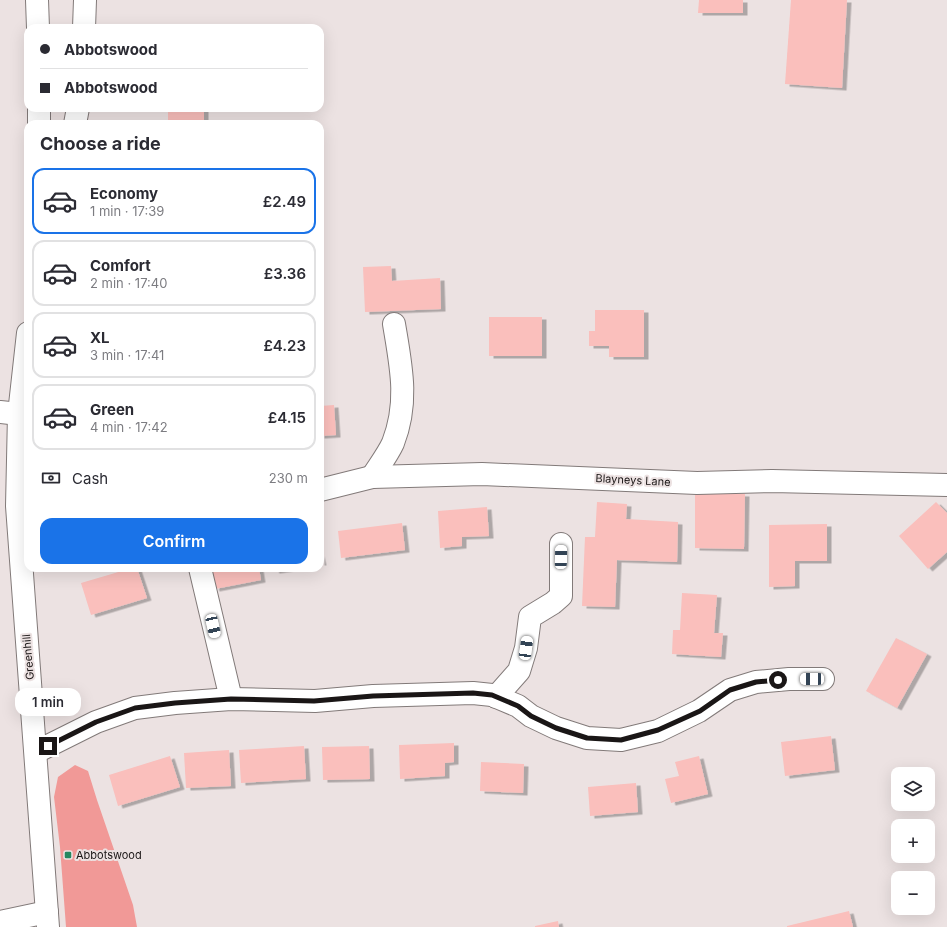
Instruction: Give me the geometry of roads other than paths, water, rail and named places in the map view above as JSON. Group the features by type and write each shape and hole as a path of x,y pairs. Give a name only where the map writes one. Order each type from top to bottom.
{"street":[{"path":"37,0 38,24"},
{"path":"84,24 85,0"},
{"path":"372,477 393,443 403,408 402,368 394,324"},
{"name":"Greenhill","path":"24,351 10,413 23,506 24,525"},
{"name":"Blayneys Lane","path":"324,489 372,477 482,474 697,483 772,481 947,485"},
{"path":"496,697 519,671 526,648 530,618 553,603 560,596 561,544"},
{"name":"Greenhill","path":"26,572 36,752 48,919"},
{"path":"201,572 231,699"},
{"path":"36,752 96,722 135,708 175,703 231,699 314,701 373,696 473,693 492,695 518,706 531,716 556,728 587,738 621,740 658,730 700,711 730,690 756,682 789,679 823,679"},
{"path":"0,922 48,919"}],"place":[{"name":"Abbotswood","path":"68,855"}]}
